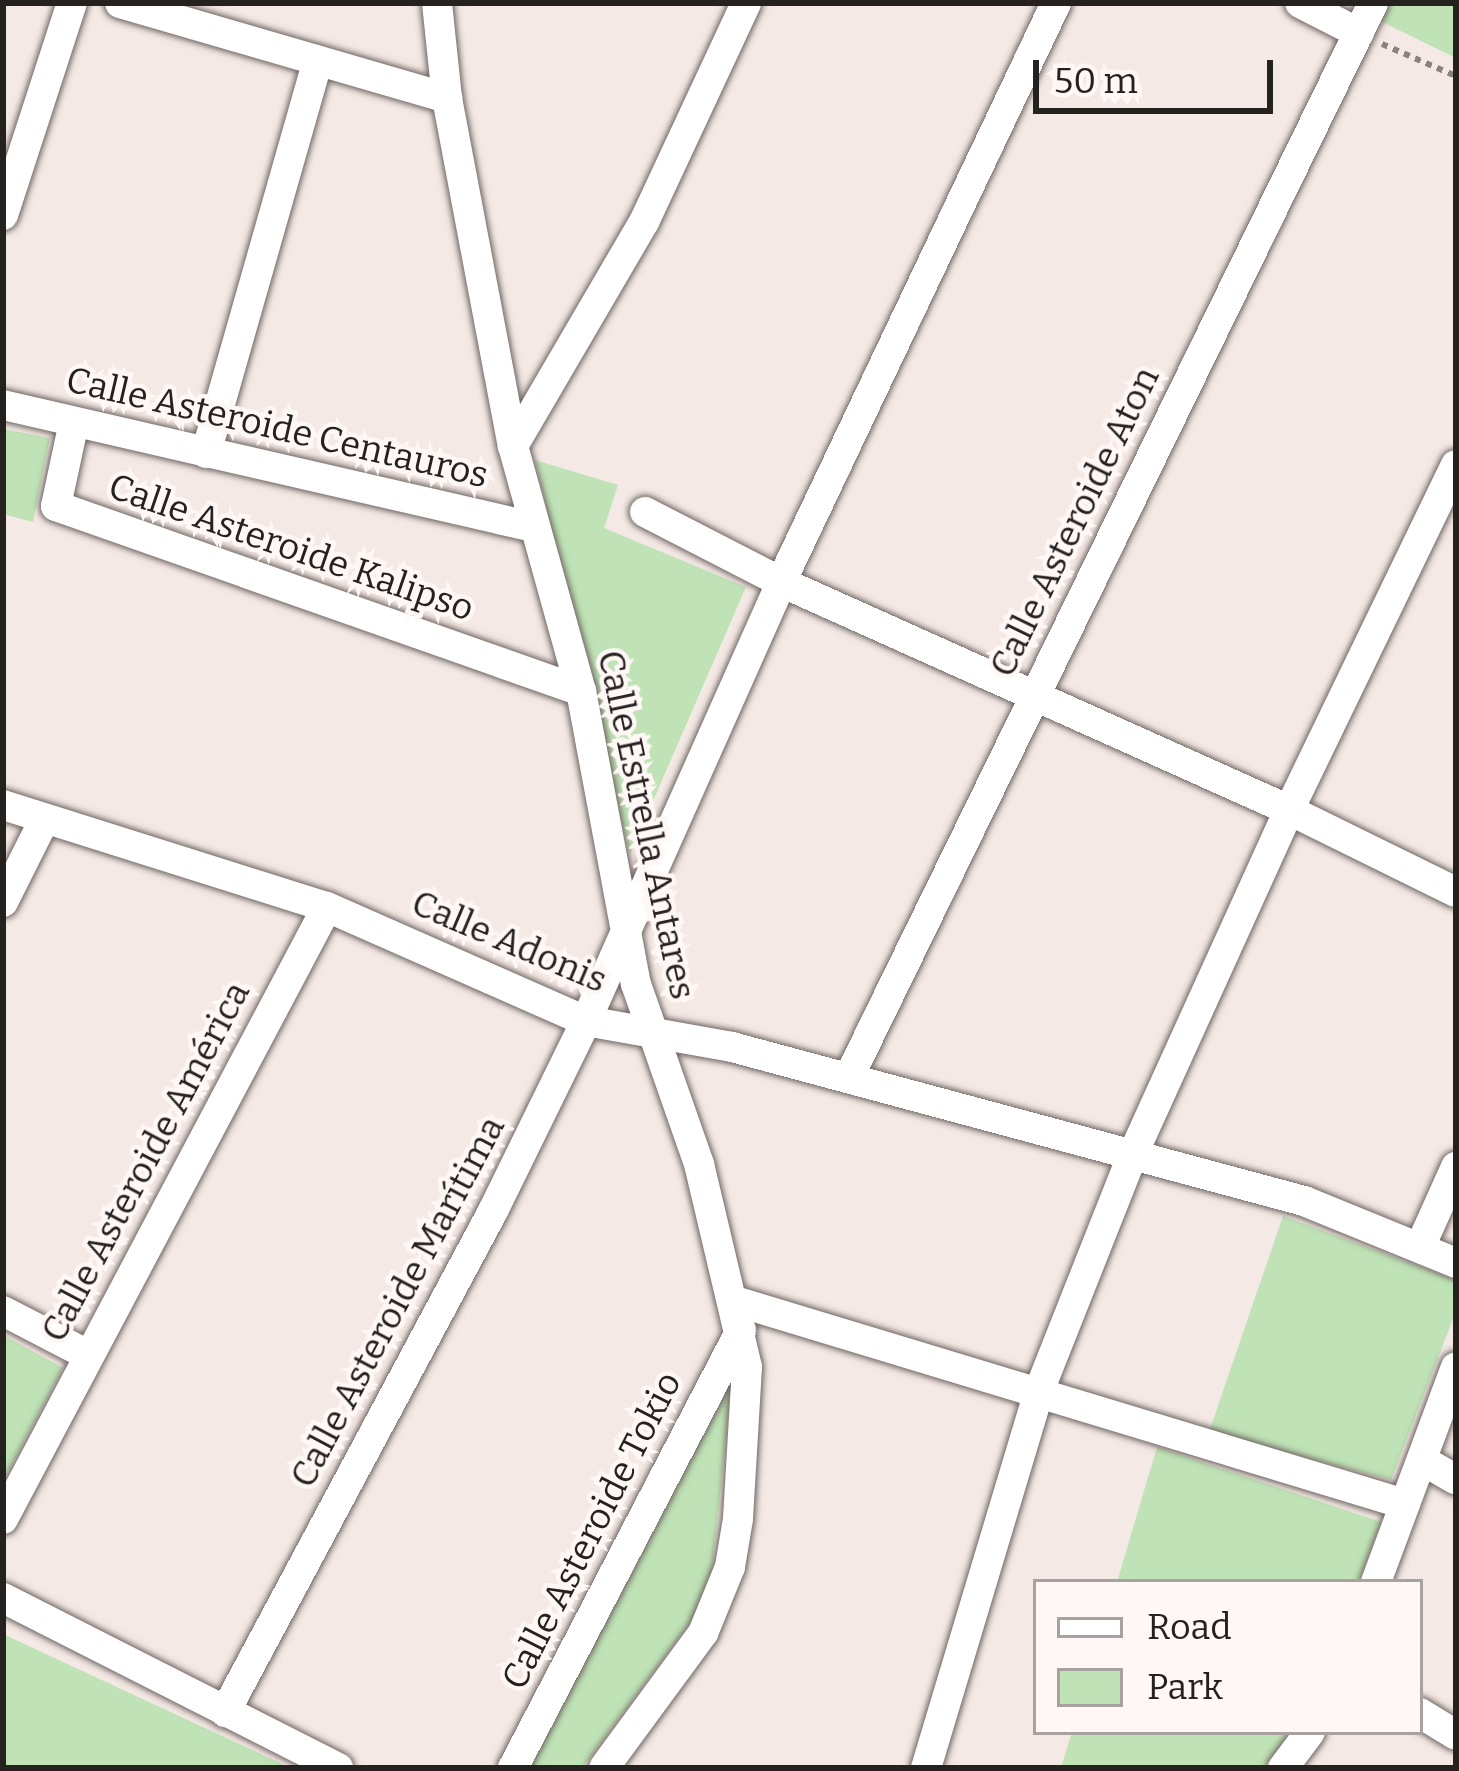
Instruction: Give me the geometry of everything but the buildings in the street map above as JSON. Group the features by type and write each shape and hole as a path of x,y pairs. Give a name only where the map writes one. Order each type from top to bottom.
{"street":[{"path":"3,215 72,3"},
{"path":"120,3 447,98"},
{"name":"Calle Estrella Antares","path":"437,3 447,98 513,446 581,691 636,984 699,1164 747,1367 730,1567 703,1633 604,1768"},
{"path":"513,446 644,222 746,3"},
{"name":"Calle Asteroide Marítima","path":"225,1712 493,1211 586,1021 781,582 1056,3"},
{"path":"1300,3 1359,33"},
{"name":"Calle Asteroide Aton","path":"849,1077 1373,3"},
{"path":"206,453 318,61"},
{"name":"Calle Asteroide Centauros","path":"3,405 533,527"},
{"name":"Calle Asteroide Kalipso","path":"74,422 56,506 581,691"},
{"path":"926,1768 1039,1391 1133,1154 1289,810 1456,465"},
{"path":"645,512 781,582 1289,810 1456,892"},
{"name":"Calle Adonis","path":"3,805 327,907 586,1021 732,1048 849,1077 1304,1201 1456,1263"},
{"path":"3,902 44,820"},
{"name":"Calle Asteroide América","path":"3,1519 327,907"},
{"path":"1420,1247 1456,1167"},
{"path":"3,1311 88,1355"},
{"path":"738,1316 1039,1391 1185,1434 1238,1457 1405,1504"},
{"name":"Calle Asteroide Tokio","path":"513,1768 738,1316"},
{"path":"1377,1579 1456,1367"},
{"path":"1421,1460 1456,1480"},
{"path":"3,1598 338,1768"},
{"path":"1423,1715 1456,1735"},
{"path":"1283,1768 1308,1735"}],"path":[{"path":"1359,33 1456,76"}],"green space":[{"path":"1387,3 1456,3 1456,58 1378,20"},
{"path":"3,429 50,438 33,522 3,514"},
{"path":"535,460 618,485 604,528 746,587 630,854"},
{"path":"1283,1216 1456,1280 1456,1311 1391,1480 1209,1432"},
{"path":"3,1335 63,1368 3,1481"},
{"path":"732,1381 711,1581 697,1613 582,1768 527,1768"},
{"path":"1157,1447 1381,1522 1360,1579 1118,1579"},
{"path":"3,1634 291,1768 3,1768"},
{"path":"1071,1735 1289,1735 1264,1768 1061,1768"}]}
